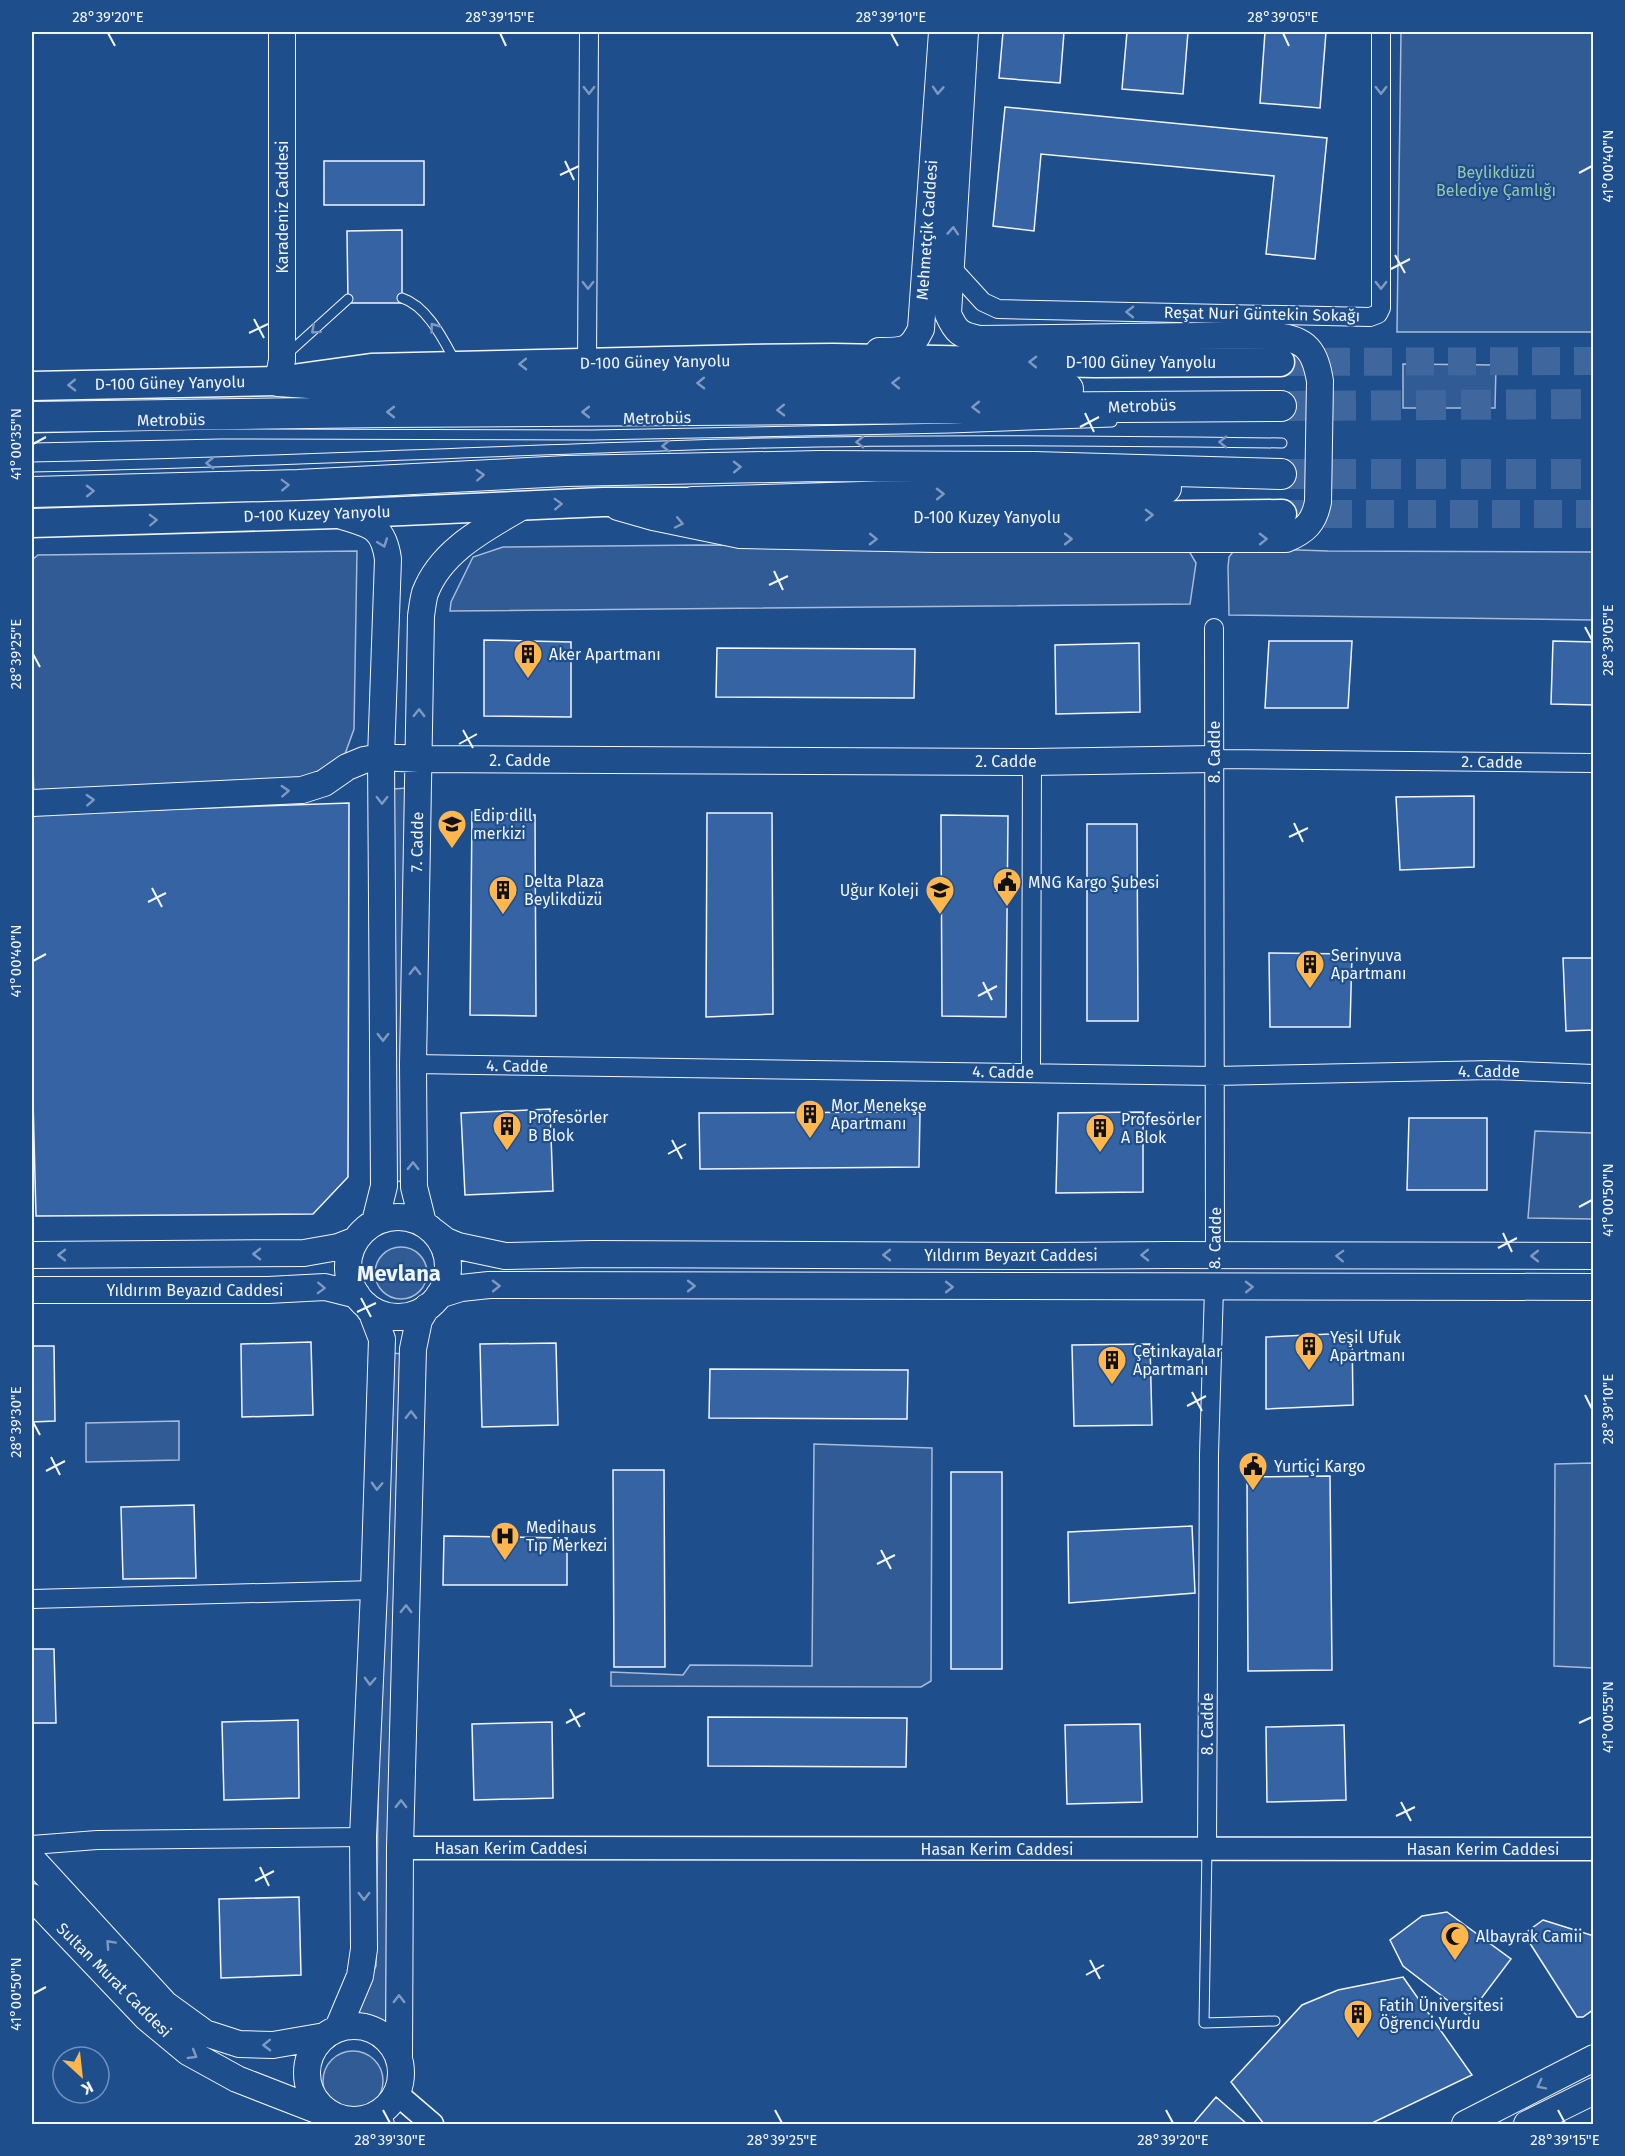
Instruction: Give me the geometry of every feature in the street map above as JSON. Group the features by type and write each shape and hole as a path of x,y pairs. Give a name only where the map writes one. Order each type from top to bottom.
{"highway":[{"path":"280,371 353,386 782,382 1061,387 1090,394 1120,414"},
{"path":"32,417 276,412 1274,413"},
{"path":"32,492 298,485 566,471 798,466 1034,467 1281,474"},
{"path":"693,502 904,494 1144,490 1178,487 1227,473"}],"main road":[{"name":"Karadeniz Caddesi","path":"280,371 282,32"},
{"name":"Mehmetçik Caddesi","path":"832,358 846,353 901,351 914,343 921,329 942,32"},
{"name":"Mehmetçik Caddesi","path":"603,502 686,524 740,535 762,536 936,539 1286,539 1310,525 1316,515 1318,502 1320,381 1317,366 1310,352 1301,342 1292,338 1269,335 979,339 964,336 955,328 948,314 965,32"},
{"name":"D-100 Güney Yanyolu","path":"32,386 280,371 458,365 832,358 1095,363 1280,362"},
{"name":"D-100 Kuzey Yanyolu","path":"32,523 336,514 603,502 693,502 773,514 815,516 1026,517 1282,514"},
{"name":"7. Cadde","path":"428,1227 414,1187 413,1064 421,616 425,593 440,566 453,552 489,526 523,506"},
{"name":"7. Cadde","path":"336,514 370,526 381,534 386,545 388,559 381,757 384,1186 375,1222"},
{"name":"2. Cadde","path":"381,757 1032,762 1214,759"},
{"path":"32,803 302,790 324,783 347,767 364,760 381,757"},
{"path":"399,1217 428,1227 444,1249 448,1269 445,1283 419,1320 413,1349 400,1848 399,2058 401,2073 387,2110 357,2121 344,2120 333,2116 320,2106 310,2093 307,2078 308,2062 314,2047 332,2032 360,1976 364,1949 363,1837 382,1339 372,1313 350,1281 348,1267 350,1253 356,1240 364,1229 375,1222 399,1217"},
{"name":"Yıldırım Beyazıt Caddesi","path":"428,1227 446,1241 458,1246 505,1256 592,1254 1593,1256"},
{"path":"32,1255 304,1253 338,1247 356,1240"},
{"name":"8. Cadde","path":"1214,1288 1215,1254"},
{"name":"Yıldırım Beyazıt Caddesi","path":"433,1301 461,1288 489,1285 1593,1287"},
{"name":"Yıldırım Beyazıd Caddesi","path":"32,1290 268,1290 325,1287 361,1300"},
{"path":"361,1300 380,1313 396,1317 412,1315 433,1301"},
{"name":"Sultan Murat Caddesi","path":"32,1859 165,2004 205,2033 239,2044 273,2045 332,2032"},
{"name":"Sultan Murat Caddesi","path":"32,1897 147,2018 188,2052 237,2079 333,2116"},
{"path":"332,2032 353,2026 375,2031 392,2045 399,2058"},
{"path":"1466,2124 1593,2058"},
{"path":"1527,2124 1593,2091"}],"street":[{"path":"587,364 589,32"},
{"name":"Reşat Nuri Güntekin Sokağı","path":"950,278 983,302 998,309 1358,316 1378,314 1381,308 1381,32"},
{"name":"8. Cadde","path":"1214,628 1215,1254"},
{"name":"2. Cadde","path":"1214,759 1593,763"},
{"path":"1031,1072 1032,762"},
{"name":"4. Cadde","path":"413,1064 1215,1076 1492,1070 1593,1074"},
{"name":"8. Cadde","path":"1207,1849 1209,1454 1214,1288"},
{"path":"32,1599 374,1590"},
{"path":"32,1845 97,1840 363,1837"},
{"name":"Hasan Kerim Caddesi","path":"400,1848 1593,1849"},
{"path":"387,2110 432,2124"}],"lane":[{"path":"402,298 413,301 424,314 458,365"},
{"path":"280,371 348,299"},
{"name":"Metrobüs","path":"32,438 220,434 592,435 950,428 1120,414"},
{"name":"Metrobüs","path":"32,467 224,463 490,451 770,443 1052,440 1282,443"},
{"path":"1207,1849 1204,2024 1275,2021"}],"shaded area":[{"name":"Beylikdüzü Belediye Çamlığı","path":"1401,32 1593,32 1593,332 1397,332"},
{"path":"1403,364 1496,365 1495,408 1403,408"},
{"path":"700,545 1159,549 1189,551 1196,563 1190,604 450,611 451,602 473,557 503,547"},
{"path":"1236,548 1328,551 1593,552 1593,620 1229,615 1229,557"},
{"path":"357,551 354,729 345,754 319,778 34,797 32,560 38,555"},
{"path":"406,788 406,1182 395,1181 394,789"},
{"path":"1535,1131 1593,1133 1593,1219 1528,1218"},
{"path":"396,1247 406,1247 416,1251 423,1258 427,1273 423,1288 416,1295 406,1299 396,1299 386,1295 379,1288 375,1278 375,1268 379,1258 386,1251"},
{"path":"392,1353 402,1354 386,2025 372,2018 351,2016 376,1966 382,1511"},
{"path":"179,1421 179,1460 86,1462 86,1423"},
{"path":"814,1444 932,1448 931,1681 921,1687 611,1686 611,1672 683,1675 690,1665 812,1666"},
{"path":"1593,1463 1593,1668 1554,1666 1555,1464"},
{"path":"347,2051 359,2051 370,2056 378,2064 383,2081 381,2093 370,2106 359,2111 347,2111 336,2106 328,2098 323,2087 323,2075 328,2064 336,2056"}],"building":[{"path":"1003,32 1064,32 1060,83 999,78"},
{"path":"1127,32 1188,32 1183,94 1122,89"},
{"path":"1265,32 1326,32 1320,108 1260,103"},
{"path":"1005,107 1327,138 1315,259 1266,254 1274,176 1041,154 1034,231 993,226"},
{"path":"324,161 424,161 424,205 324,205"},
{"path":"402,230 402,303 348,303 347,231"},
{"name":"Aker Apartmanı","path":"484,640 571,642 571,717 484,716"},
{"path":"1269,641 1352,641 1348,708 1265,708"},
{"path":"1553,641 1594,642 1594,705 1551,704"},
{"path":"1139,643 1140,712 1056,714 1055,645"},
{"path":"717,648 915,649 914,698 716,697"},
{"path":"1474,796 1474,867 1400,870 1396,797"},
{"path":"349,803 348,1177 313,1214 36,1216 32,1060 32,814"},
{"name":"Delta Plaza Beylikdüzü","path":"472,812 535,815 536,1016 470,1015"},
{"path":"707,813 772,813 773,1014 706,1017"},
{"path":"941,815 1008,816 1006,1017 942,1016"},
{"path":"1087,824 1137,824 1138,1021 1087,1021"},
{"name":"Serinyuva Apartmanı","path":"1269,953 1352,954 1350,1027 1270,1027"},
{"path":"1563,958 1594,958 1594,1030 1566,1031"},
{"name":"Profesörler B Blok","path":"550,1109 553,1191 465,1195 461,1113"},
{"name":"Mor Menekşe Apartmanı","path":"920,1112 919,1167 700,1169 699,1113"},
{"name":"Profesörler A Blok","path":"1143,1112 1143,1192 1056,1193 1058,1113"},
{"path":"1409,1118 1487,1118 1487,1190 1407,1190"},
{"name":"Yeşil Ufuk Apartmanı","path":"1352,1333 1353,1405 1266,1409 1266,1337"},
{"path":"311,1342 313,1415 242,1417 241,1344"},
{"path":"556,1343 558,1425 482,1427 480,1344"},
{"name":"Çetinkayalar Apartmanı","path":"1150,1344 1152,1425 1074,1426 1072,1345"},
{"path":"32,1346 54,1346 55,1421 32,1422"},
{"path":"710,1369 908,1370 907,1419 709,1418"},
{"path":"613,1470 664,1470 665,1667 614,1667"},
{"path":"951,1472 1002,1472 1002,1669 951,1669"},
{"path":"1330,1476 1332,1670 1248,1671 1247,1477"},
{"path":"194,1505 196,1578 123,1579 121,1507"},
{"path":"1192,1526 1195,1593 1069,1603 1068,1532"},
{"name":"Medihaus Tıp Merkezi","path":"444,1536 567,1538 567,1585 443,1585"},
{"path":"32,1649 54,1649 56,1723 32,1723"},
{"path":"708,1717 907,1718 906,1767 708,1766"},
{"path":"298,1720 299,1798 224,1800 222,1722"},
{"path":"552,1722 553,1798 474,1800 472,1724"},
{"path":"1140,1724 1142,1802 1067,1804 1065,1725"},
{"path":"1344,1725 1346,1800 1267,1802 1266,1727"},
{"path":"299,1897 301,1975 221,1978 219,1899"},
{"name":"Albayrak Camii","path":"1447,1912 1511,1959 1468,2016 1403,1966 1390,1940 1422,1916"},
{"path":"1543,1920 1594,1936 1594,2009 1583,2017 1577,2017 1524,1934"},
{"name":"Fatih Üniversitesi Öğrenci Yurdu","path":"1403,1977 1472,2075 1370,2124 1264,2124 1231,2082 1302,2005 1338,1990"},
{"path":"1216,2097 1247,2124 1193,2124"}],"tunnel":[{"path":"1280,362 1594,361"},
{"path":"1281,406 1594,404"},
{"path":"1281,474 1594,474"},
{"path":"1282,514 1594,514"}],"place":[{"name":"Aker Apartmanı","path":"528,680"},
{"name":"Edip dill merkizi","path":"452,850"},
{"name":"MNG Kargo Şubesi","path":"1007,908"},
{"name":"Delta Plaza Beylikdüzü","path":"503,916"},
{"name":"Uğur Koleji","path":"940,916"},
{"name":"Serinyuva Apartmanı","path":"1310,990"},
{"name":"Mor Menekşe Apartmanı","path":"810,1140"},
{"name":"Profesörler B Blok","path":"507,1152"},
{"name":"Profesörler A Blok","path":"1100,1154"},
{"name":"Yeşil Ufuk Apartmanı","path":"1309,1372"},
{"name":"Çetinkayalar Apartmanı","path":"1112,1386"},
{"name":"Yurtiçi Kargo","path":"1253,1492"},
{"name":"Medihaus Tıp Merkezi","path":"505,1562"},
{"name":"Albayrak Camii","path":"1455,1962"},
{"name":"Fatih Üniversitesi Öğrenci Yurdu","path":"1358,2040"}],"district":[{"name":"Mevlana","path":"399,1273"}]}
